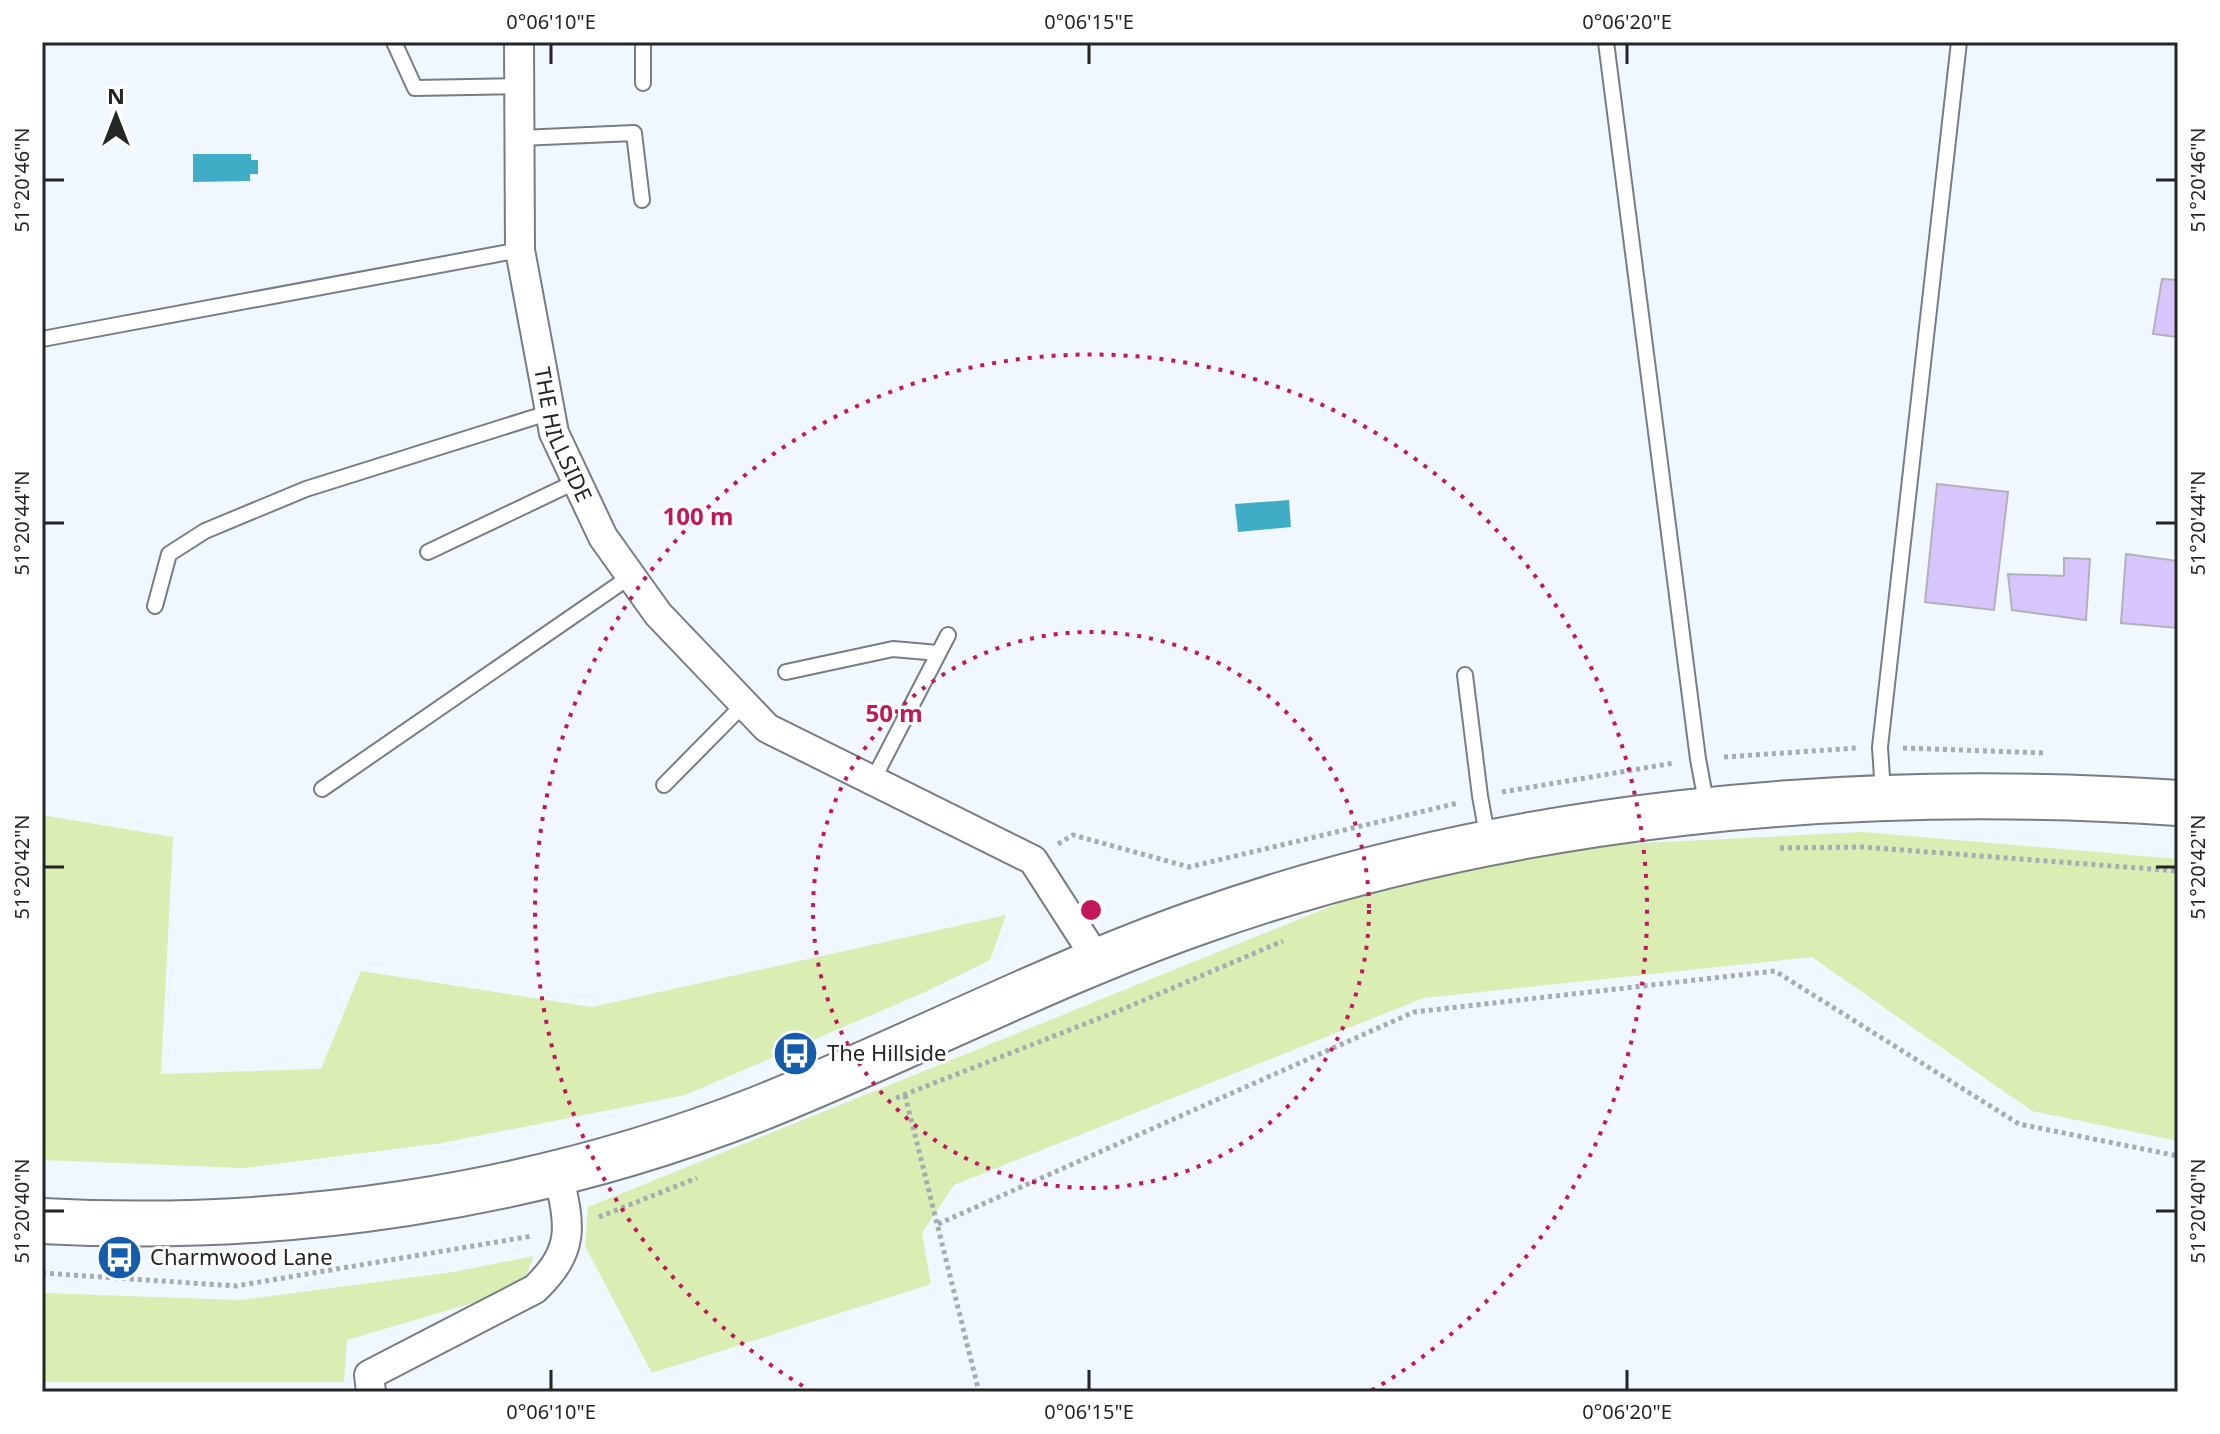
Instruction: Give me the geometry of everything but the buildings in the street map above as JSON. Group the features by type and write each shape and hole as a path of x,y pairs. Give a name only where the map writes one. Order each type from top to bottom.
{"highway":[{"path":"42,1221 147,1224 284,1218 420,1201 558,1173 635,1152 760,1108 1098,961 1194,923 1329,881 1489,844 1707,810 1883,797 2031,796 2178,803"}],"street":[{"name":"THE HILLSIDE","path":"519,42 520,250 554,433 603,537 658,614 767,728 1033,860 1098,961"},
{"path":"371,1392 369,1375 535,1289 556,1269 566,1246 568,1230 558,1173"}],"lane":[{"path":"394,42 415,88 519,86"},
{"path":"643,42 643,83"},
{"path":"1606,42 1707,810"},
{"path":"1883,797 1880,747 1959,42"},
{"path":"520,138 634,133 642,200"},
{"path":"42,339 520,250"},
{"path":"155,606 169,554 205,531 306,489 551,412"},
{"path":"428,552 577,481"},
{"path":"322,789 631,576"},
{"path":"873,780 948,635"},
{"path":"786,672 893,649 938,653"},
{"path":"1465,675 1489,844"},
{"path":"664,785 744,704"}],"path":[{"path":"1770,849 1863,847 2178,871"},
{"path":"893,1099 1128,1007 1297,935"},
{"path":"938,1224 1414,1012 1775,971 2019,1124 2178,1156"},
{"path":"905,1095 979,1392"},
{"path":"42,1273 236,1286 568,1230 710,1172"}],"green space":[{"path":"42,815 173,837 161,1074 321,1069 361,971 592,1007 1006,915 990,960 923,993 685,1095 442,1143 244,1168 42,1160"},
{"path":"1863,832 2178,859 2178,1141 2032,1111 1812,957 1424,998 954,1185 922,1233 931,1284 652,1373 585,1246 588,1207 1413,873 1624,844"},
{"path":"534,1256 520,1289 347,1340 344,1382 42,1382 42,1293 240,1300 453,1272"}],"water":[{"path":"193,154 251,154 251,160 258,160 258,174 250,174 250,181 193,182"},
{"path":"1289,500 1291,527 1238,532 1235,504"}],"place":[{"name":"The Hillside","path":"796,1053"},
{"name":"Charmwood Lane","path":"119,1257"}]}
